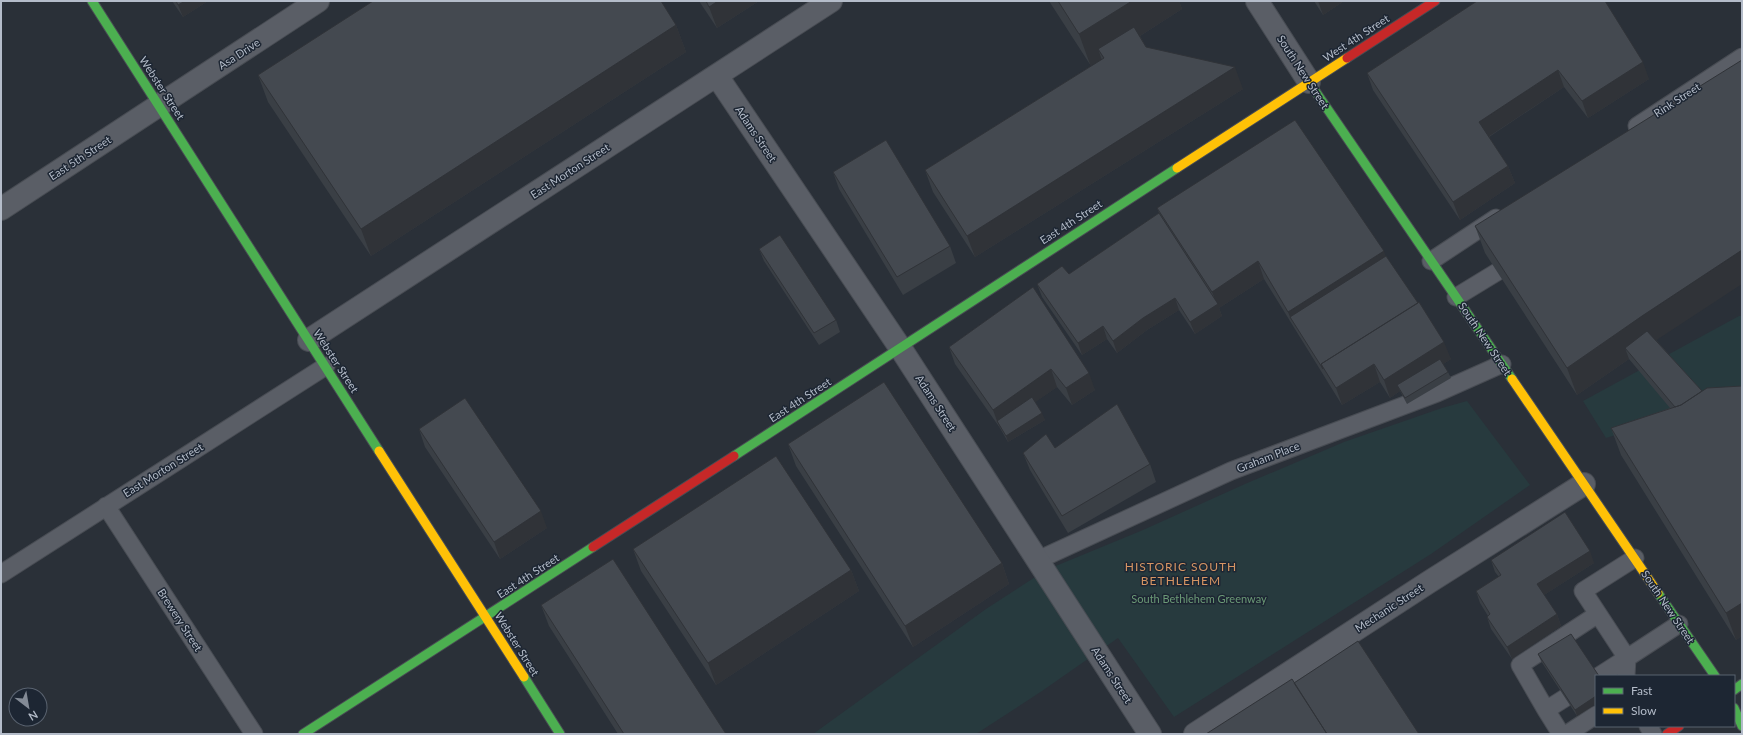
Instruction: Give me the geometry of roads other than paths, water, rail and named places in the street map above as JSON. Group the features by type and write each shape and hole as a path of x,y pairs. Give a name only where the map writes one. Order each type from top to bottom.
{"main road":[{"name":"Webster Street","path":"92,1 560,734"},
{"name":"West 4th Street","path":"1309,82 1436,1"},
{"name":"South New Street","path":"1309,82 1715,675"},
{"name":"East 4th Street","path":"303,734 901,349 1000,282 1309,82"},
{"path":"1735,710 1742,726"},
{"path":"1666,734 1677,727"}],"street":[{"name":"Asa Drive","path":"159,106 318,1"},
{"name":"East Morton Street","path":"309,340 831,1"},
{"name":"South New Street","path":"1257,1 1309,82"},
{"name":"Adams Street","path":"717,76 901,349 1150,734"},
{"name":"East 5th Street","path":"1,209 159,106"},
{"name":"Mechanic Street","path":"1196,734 1429,582 1584,484"}],"lane":[{"name":"Rink Street","path":"1623,135 1742,57"},
{"path":"1431,261 1510,209"},
{"path":"1456,297 1497,272"},
{"name":"Graham Place","path":"1038,560 1232,471 1437,393 1502,364"},
{"name":"East Morton Street","path":"1,574 326,366"},
{"name":"Brewery Street","path":"106,506 254,734"},
{"path":"1626,675 1627,658 1583,591 1635,558"},
{"path":"1561,734 1520,665 1598,614"},
{"path":"1601,675 1680,624"},
{"path":"1546,710 1565,698"},
{"path":"1567,734 1595,716"}],"district":[{"name":"HISTORIC SOUTH BETHLEHEM","path":"1181,574"}],"park label":[{"name":"South Bethlehem Greenway","path":"1199,599"}]}
